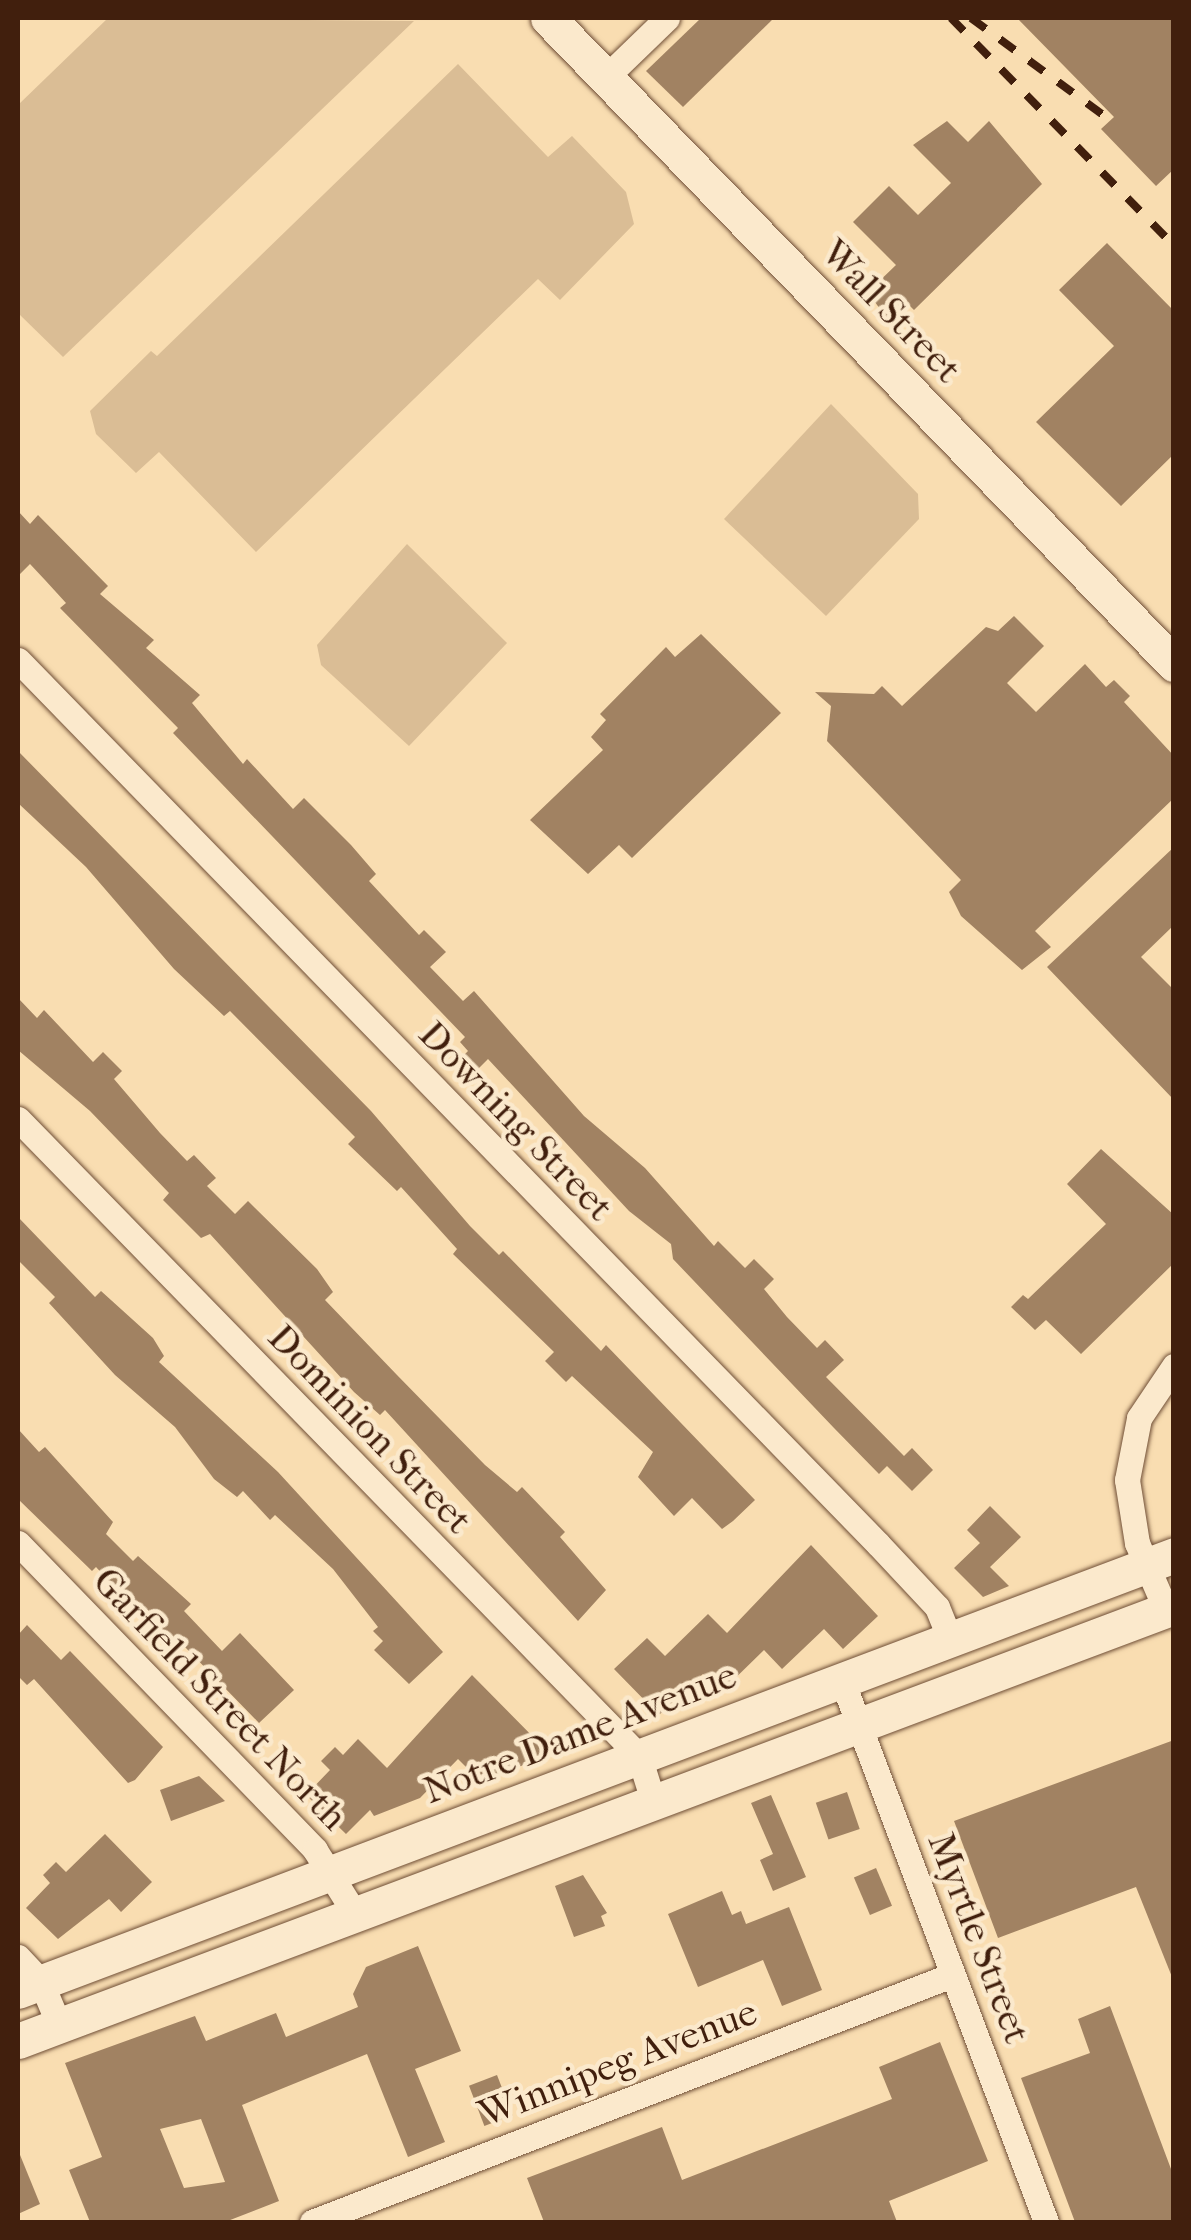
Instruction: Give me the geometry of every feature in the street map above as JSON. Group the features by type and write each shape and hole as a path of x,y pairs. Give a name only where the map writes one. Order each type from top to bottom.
{"main road":[{"name":"Wall Street","path":"548,18 1174,664"},
{"name":"Notre Dame Avenue","path":"25,1977 332,1872 1159,1560"},
{"path":"18,2041 1170,1609"}],"street":[{"path":"606,77 666,18"},
{"name":"Downing Street","path":"18,660 938,1607 950,1639"},
{"name":"Dominion Street","path":"18,1119 639,1756 653,1801"},
{"path":"1170,1609 1159,1560 1131,1514 1128,1458 1140,1418 1174,1366"},
{"name":"Garfield Street North","path":"18,1542 332,1872 357,1917"},
{"name":"Myrtle Street","path":"842,1680 1046,2222"},
{"name":"Winnipeg Avenue","path":"312,2222 952,1975"},
{"path":"25,1977 58,2026"}],"shaded area":[{"path":"108,18 414,21 63,357 18,313 18,105"},
{"path":"458,64 548,157 572,136 626,192 634,224 560,300 538,279 256,552 159,452 136,473 96,434 90,411 151,351 157,356"},
{"path":"831,404 918,494 919,519 826,616 724,519"},
{"path":"407,544 507,643 409,746 321,665 317,645"}],"building":[{"path":"701,18 774,18 683,107 646,71"},
{"path":"1017,18 1174,18 1174,169 1156,186 1101,129 1114,117"},
{"path":"947,121 968,142 989,121 1042,184 914,310 908,304 889,322 868,292 896,265 853,222 889,186 918,215 951,183 913,145"},
{"path":"1107,243 1174,311 1174,454 1121,506 1036,422 1114,346 1059,290"},
{"path":"18,511 30,524 38,515 108,586 100,594 154,640 146,648 200,695 192,703 243,764 247,759 293,809 304,798 351,845 376,874 369,881 419,935 424,930 446,952 430,967 463,1001 474,991 584,1116 645,1168 714,1246 718,1241 745,1268 754,1259 774,1279 764,1289 787,1317 817,1348 825,1340 844,1360 826,1377 904,1456 912,1448 933,1470 912,1491 887,1466 879,1474 673,1259 671,1244 629,1211 488,1059 476,1071 462,1057 468,1051 460,1042 465,1037 173,733 178,728 60,608 66,603 45,580 30,564 18,576"},
{"path":"1014,616 1044,646 1007,683 1036,712 1085,664 1106,687 1114,680 1130,696 1124,702 1174,756 1174,798 1035,931 1051,947 1022,970 961,916 949,892 961,880 827,741 831,706 815,692 874,694 882,686 902,706 986,627 998,631"},
{"path":"701,634 781,713 632,858 619,845 588,874 530,820 603,750 591,737 606,720 600,714 666,647 675,657"},
{"path":"18,751 371,1111 470,1226 499,1255 503,1251 601,1351 606,1345 755,1500 722,1529 692,1498 674,1516 638,1477 653,1452 572,1376 566,1382 545,1361 554,1352 453,1254 457,1249 401,1187 397,1191 348,1144 355,1137 230,1011 224,1016 174,969 86,867 18,803"},
{"path":"1174,847 1174,925 1141,957 1174,990 1174,1100 1047,967"},
{"path":"18,998 37,1018 44,1010 93,1062 103,1052 122,1071 114,1079 160,1133 187,1161 194,1155 216,1178 207,1186 235,1214 248,1201 317,1269 333,1292 325,1300 485,1465 517,1492 522,1487 565,1532 560,1537 606,1590 578,1621 385,1410 380,1415 354,1392 210,1234 201,1238 163,1200 169,1193 90,1111 18,1050"},
{"path":"1101,1149 1174,1215 1174,1263 1081,1354 1046,1320 1035,1330 1011,1307 1023,1295 1028,1299 1106,1224 1067,1184"},
{"path":"18,1217 95,1297 101,1291 153,1338 164,1356 159,1362 278,1472 443,1652 409,1684 374,1650 383,1641 373,1631 378,1627 333,1569 275,1515 270,1520 243,1491 237,1497 214,1479 175,1427 115,1375 49,1303 55,1297 18,1260"},
{"path":"18,1429 39,1452 45,1447 113,1522 106,1534 133,1561 138,1556 191,1604 184,1611 222,1651 240,1633 294,1690 259,1723 185,1647 175,1656 156,1636 153,1640 137,1623 143,1618 96,1567 92,1571 18,1499"},
{"path":"990,1506 1021,1537 990,1567 1009,1586 983,1597 954,1568 980,1543 967,1530"},
{"path":"811,1545 878,1616 843,1649 824,1629 782,1669 764,1650 721,1692 703,1674 659,1715 614,1669 647,1638 665,1656 708,1614 727,1633"},
{"path":"27,1625 61,1660 70,1651 163,1747 135,1780 128,1783 34,1679 27,1685 18,1676 18,1635"},
{"path":"472,1675 551,1755 480,1781 458,1759 420,1798 374,1816 370,1810 346,1834 306,1795 330,1770 321,1761 335,1747 343,1755 358,1739 387,1768"},
{"path":"1174,1740 1174,1982 1136,1887 998,1938 954,1821"},
{"path":"199,1776 225,1801 171,1821 160,1790"},
{"path":"847,1792 860,1829 828,1840 816,1803"},
{"path":"771,1795 806,1877 773,1891 760,1860 773,1854 751,1803"},
{"path":"105,1834 152,1882 121,1912 109,1899 58,1939 26,1908 50,1883 43,1875 56,1862 66,1872"},
{"path":"876,1868 892,1906 870,1915 854,1877"},
{"path":"583,1875 607,1913 601,1916 605,1926 574,1937 555,1886"},
{"path":"722,1891 732,1915 741,1911 746,1924 789,1907 822,1990 782,2006 763,1960 698,1987 668,1914"},
{"path":"418,1946 461,2051 415,2069 445,2142 408,2157 367,2054 242,2105 279,2201 225,2222 90,2222 69,2170 102,2157 65,2063 195,2016 206,2041 276,2013 286,2037 358,2007 353,1994 366,1967","holes":["201,2119 225,2182 184,2188 160,2129"]},
{"path":"1110,2006 1174,2177 1174,2222 1075,2222 1021,2078 1090,2053 1078,2019"},
{"path":"940,2042 988,2161 889,2201 897,2222 544,2222 527,2178 662,2127 682,2180 892,2099 879,2067"},
{"path":"497,2075 512,2115 484,2126 469,2086"},
{"path":"18,2150 40,2204 18,2214"}],"railway":[{"path":"951,18 1174,246"},
{"path":"971,18 1110,120"}]}
